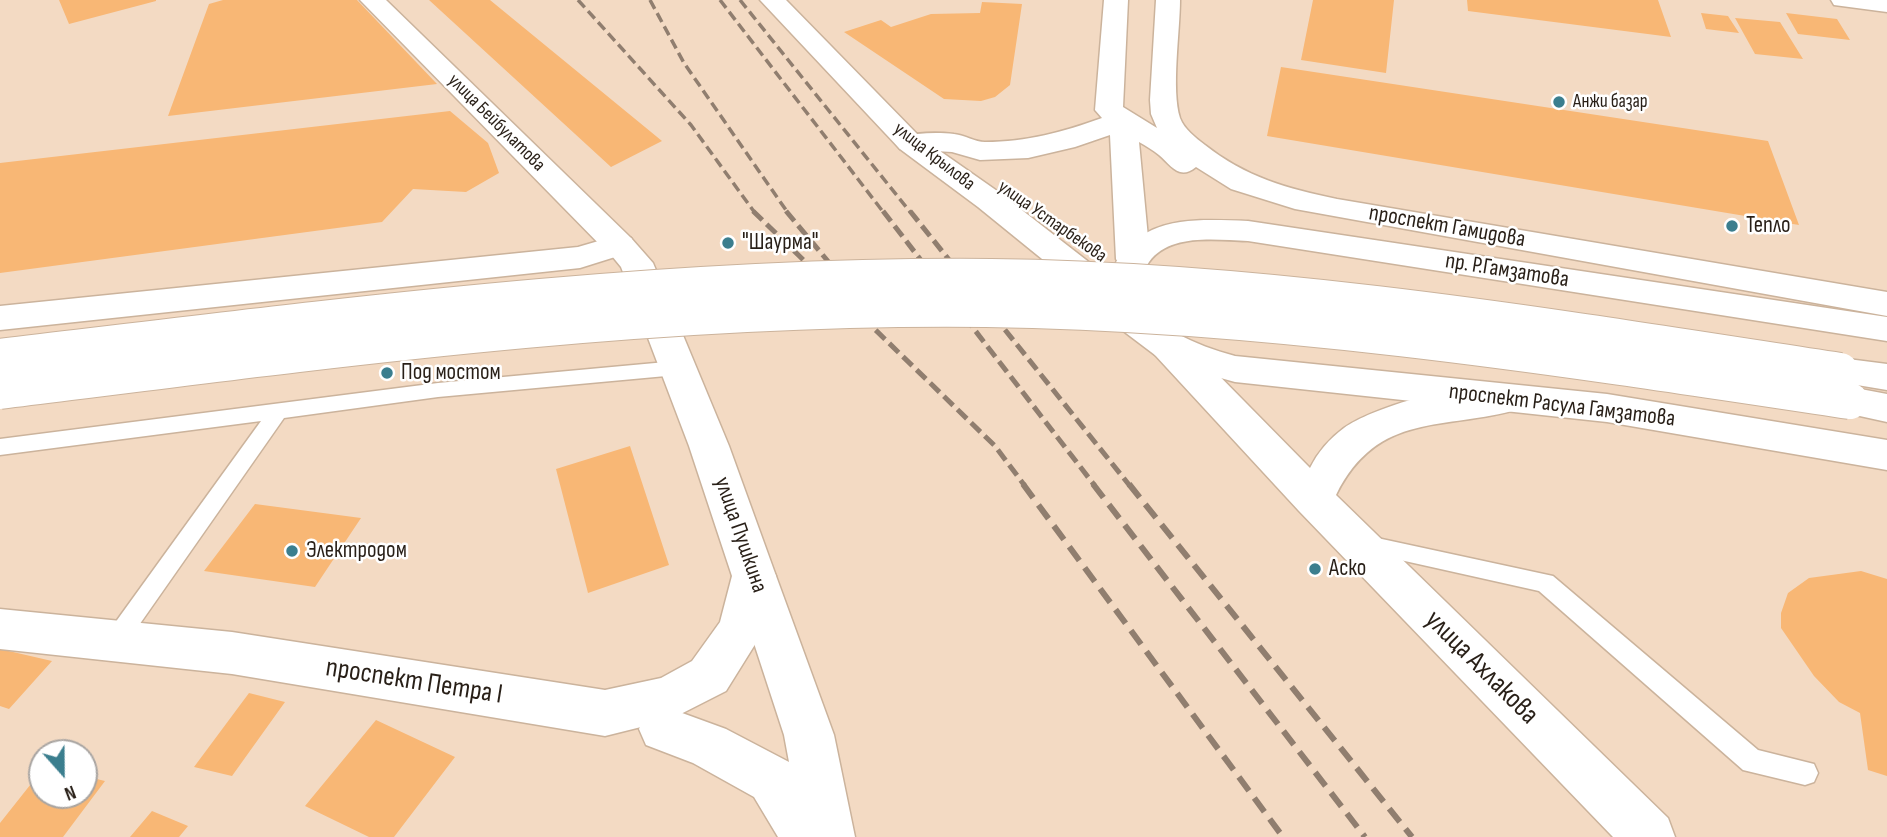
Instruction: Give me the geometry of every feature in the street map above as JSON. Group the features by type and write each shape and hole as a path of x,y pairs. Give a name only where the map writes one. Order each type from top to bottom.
{"main road":[{"name":"улица Бейбулатова","path":"372,0 619,245"},
{"name":"улица Крылова","path":"772,0 924,143 989,200 1124,277"},
{"path":"792,0 924,143 954,144 980,151 1028,149 1065,141 1116,114"},
{"path":"1116,0 1116,114 1124,277 1130,319 1168,346"},
{"name":"проспект Гамидова","path":"1168,0 1165,116 1181,141 1211,168 1234,180 1268,194 1337,209 1883,312"},
{"path":"1843,0 1887,5"},
{"path":"1116,114 1170,149 1176,159 1216,188 1279,212 1319,222 1883,312"},
{"name":"пр. Р.Гамзатова","path":"1124,277 1144,247 1169,236 1205,230 1248,231 1883,312"},
{"path":"0,318 580,257 619,245"},
{"name":"улица Пушкина","path":"619,245 636,263 709,446 809,736 829,837"},
{"path":"0,357 508,299 775,281 992,277 1216,288 1512,320 1868,386"},
{"path":"0,391 501,331 774,313 964,309 1200,318 1868,386"},
{"name":"проспект Расула Гамзатова","path":"1168,346 1191,357 1235,369 1607,408 1887,455"},
{"name":"улица Ахлакова","path":"1168,346 1356,543 1649,837"},
{"path":"1314,499 1340,454 1365,433 1403,417 1447,407 1514,398"},
{"name":"проспект Петра I","path":"0,629 232,653 605,713 668,698 709,676 741,630 754,576"},
{"path":"605,713 663,729 709,746 772,780 808,837"}],"lane":[{"path":"0,447 438,390 677,368"},
{"path":"115,642 278,412"},
{"path":"1356,543 1545,583 1752,761 1805,773"}],"building":[{"path":"59,0 156,0 156,1 69,24"},
{"path":"223,0 357,0 437,84 168,116 209,4"},
{"path":"429,0 490,0 662,141 611,167"},
{"path":"1313,0 1394,0 1386,73 1301,60"},
{"path":"1467,0 1658,0 1671,37 1468,11"},
{"path":"982,2 1022,4 1010,85 995,97 981,101 944,99 844,32 881,20 891,27 931,14 980,13"},
{"path":"1701,13 1728,16 1739,33 1706,29"},
{"path":"1786,13 1837,19 1850,40 1798,34"},
{"path":"1735,18 1780,22 1803,59 1755,54"},
{"path":"1281,67 1768,141 1799,225 1267,136"},
{"path":"450,111 488,143 499,173 466,192 413,189 382,222 0,273 0,163"},
{"path":"630,446 669,565 588,593 556,469"},
{"path":"255,504 361,518 315,587 204,571"},
{"path":"1861,571 1887,579 1887,776 1868,770 1860,713 1839,702 1814,676 1781,628 1781,613 1788,593 1809,578"},
{"path":"0,649 52,661 9,709 0,706"},
{"path":"249,693 285,702 232,776 194,767"},
{"path":"376,720 455,757 394,837 369,837 305,806"},
{"path":"98,779 105,781 98,790"},
{"path":"28,788 28,809 84,809 63,837 0,837 0,823"},
{"path":"152,811 188,826 179,837 130,837"}],"railway":[{"path":"578,0 691,125 755,213"},
{"path":"650,0 684,63 788,213"},
{"path":"720,0 884,213"},
{"path":"740,0 911,213"},
{"path":"786,211 867,308"},
{"path":"883,211 1095,486"},
{"path":"910,211 1130,486"},
{"path":"755,213 995,446 1025,486"},
{"path":"1023,484 1283,837"},
{"path":"1093,484 1365,837"},
{"path":"1129,484 1412,837"}],"place":[{"name":"Анжи базар","path":"1559,102"},
{"name":"Тепло","path":"1732,226"},
{"name":"\"Шаурма\"","path":"728,243"},
{"name":"Под мостом","path":"387,373"},
{"name":"Электродом","path":"292,551"},
{"name":"Аско","path":"1315,569"}]}
